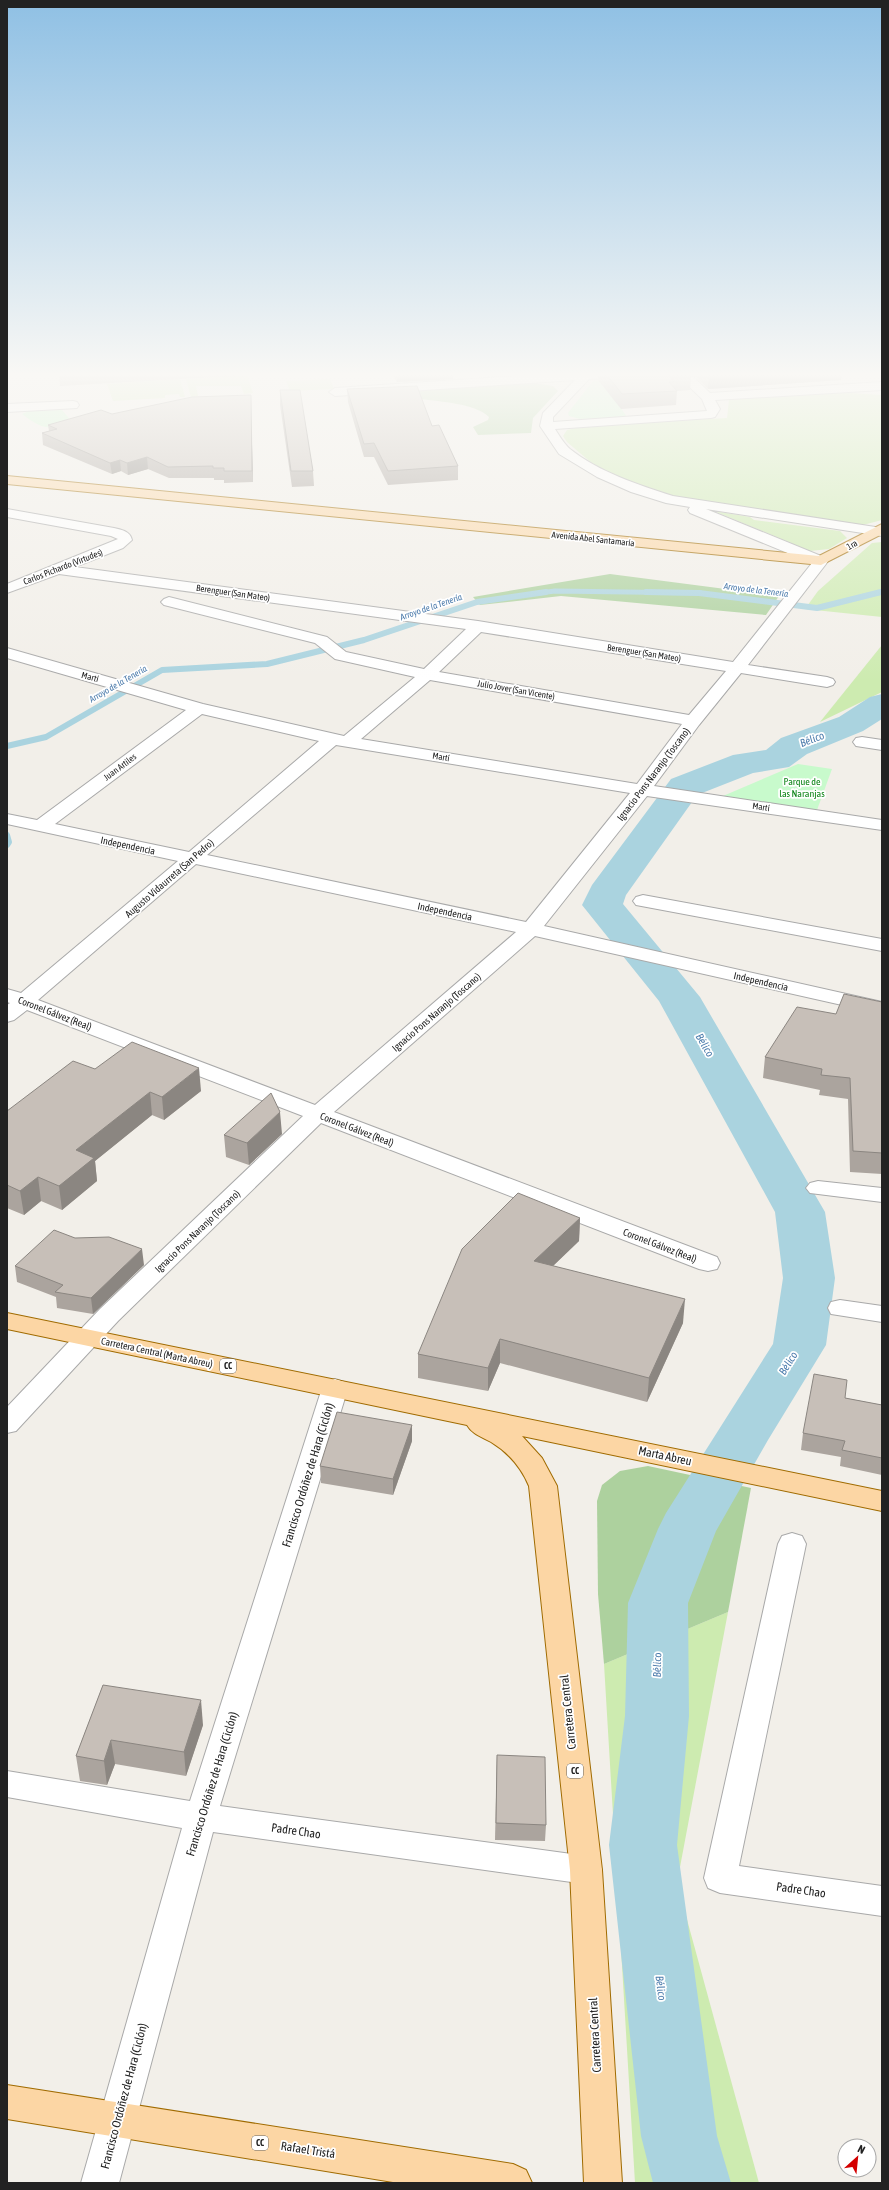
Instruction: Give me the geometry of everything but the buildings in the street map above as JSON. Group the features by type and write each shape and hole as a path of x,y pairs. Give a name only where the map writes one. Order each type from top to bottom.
{"main road":[{"name":"Avenida Abel Santamaría","path":"7,480 821,561"},
{"name":"1ra","path":"821,561 880,531"},
{"name":"Carretera Central (Marta Abreu)","path":"7,1321 448,1412"},
{"name":"Marta Abreu","path":"448,1412 882,1501"},
{"name":"Carretera Central","path":"448,1412 498,1433 523,1452 537,1468 543,1486 586,1870 603,2183"},
{"name":"Rafael Tristá","path":"7,2102 513,2183"}],"street":[{"path":"607,476 636,489 671,500 880,531"},
{"path":"695,510 821,561"},
{"name":"Carlos Pichardo (Virtudes)","path":"7,513 114,532 124,536 125,540 118,545 7,589"},
{"name":"Ignacio Pons Naranjo (Toscano)","path":"7,1424 87,1337 318,1114 538,931 649,791 693,721 799,592 821,561"},
{"name":"Berenguer (San Mateo)","path":"58,569 478,626 827,682"},
{"path":"169,602 229,617 249,595"},
{"name":"Julio Jover (San Vicente)","path":"229,617 321,640 341,656 427,675 693,721"},
{"name":"Augusto Vidaurreta (San Pedro)","path":"7,1016 16,998 340,740 427,675 478,626"},
{"name":"Martí","path":"11,658 108,682 199,708 340,740 649,791 882,825"},
{"name":"Juan Artiles","path":"24,823 199,708"},
{"path":"862,742 882,745"},
{"name":"Independencia","path":"24,823 538,931 882,1008"},
{"path":"643,901 882,945"},
{"name":"Coronel Gálvez (Real)","path":"16,998 708,1264"},
{"path":"818,1188 882,1196"},
{"path":"840,1308 882,1314"},
{"name":"Francisco Ordóñez de Hara (Ciclón)","path":"100,2183 200,1817 335,1388"},
{"name":"Padre Chao","path":"792,1544 720,1878 882,1901"},
{"name":"Padre Chao","path":"7,1784 200,1817 586,1870"}],"green space":[{"path":"615,476 882,476 882,520 859,526 671,497"},
{"path":"714,511 750,517 754,520 840,531 847,538 829,549 810,551"},
{"path":"882,542 882,617 805,609 818,591 872,543"},
{"path":"610,574 779,596 766,615 561,596 480,605 473,597"},
{"path":"882,645 882,692 820,722"},
{"name":"Parque de las Naranjas","path":"798,764 832,769 817,810 723,796"},
{"path":"648,1466 751,1488 728,1612 604,1664 598,1594 597,1501 602,1485 620,1471"},
{"path":"728,1612 677,1883 759,2183 635,2183 604,1664"}],"waterway":[{"name":"Arroyo de la Tenería","path":"540,593 555,591 694,593"},
{"name":"Arroyo de la Tenería","path":"540,593 546,592"},
{"name":"Arroyo de la Tenería","path":"646,592 694,593"},
{"name":"Arroyo de la Tenería","path":"877,593 881,592"},
{"name":"Arroyo de la Tenería","path":"877,593 882,592"},
{"name":"Arroyo de la Tenería","path":"7,746 46,737 162,670 267,664 364,640 477,602 540,593"},
{"name":"Arroyo de la Tenería","path":"694,593 701,593"},
{"name":"Arroyo de la Tenería","path":"694,593 817,608 877,593"},
{"name":"Bélico","path":"692,2183 679,2136 643,1845 657,1716 658,1603 687,1529 746,1429 799,1345 809,1278 800,1212 678,997 602,905 606,894 684,787 746,763 776,759 794,746 851,724 882,704"},
{"name":"Arroyo de la Tenería","path":"7,835 9,842 7,845"}]}
